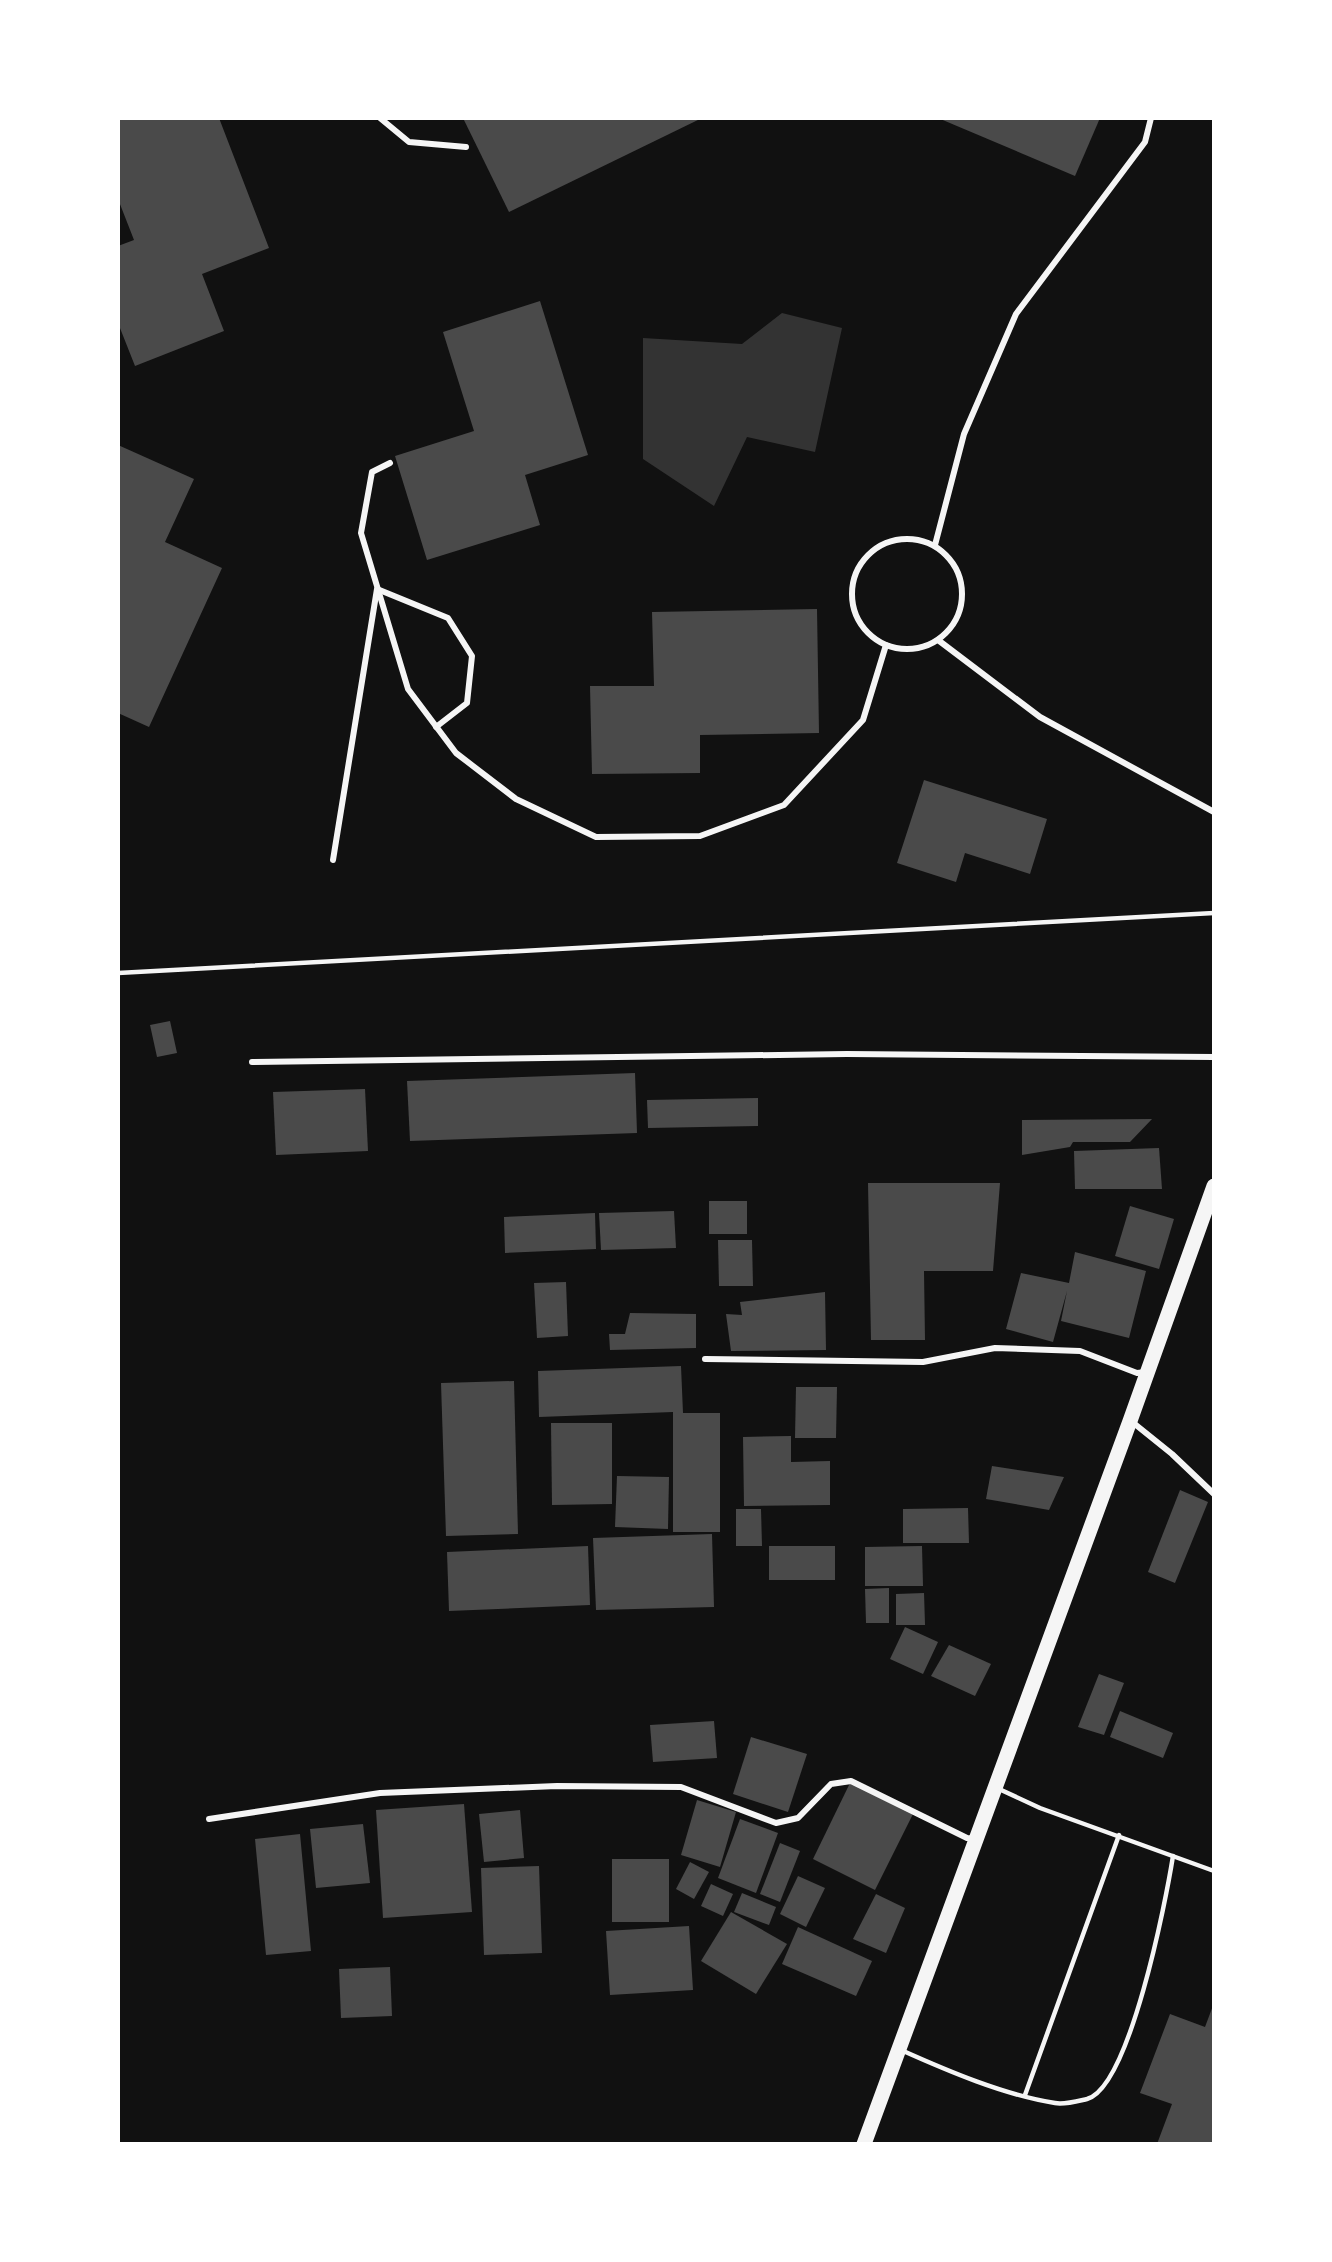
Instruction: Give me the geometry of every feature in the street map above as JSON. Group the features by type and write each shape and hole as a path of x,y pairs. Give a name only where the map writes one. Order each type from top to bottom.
{"main road":[{"path":"864,2144 1214,1186"}],"street":[{"path":"380,118 408,142 466,147"},
{"path":"935,545 964,434 1016,314 1145,142 1151,118"},
{"path":"390,463 372,472 361,533 408,689 456,753 516,799 596,837 700,836 784,805 863,720 886,645"},
{"path":"899,538 918,539 935,545 949,557 959,574 963,591 960,610 952,627 938,640 921,647 904,649 886,645 871,636 859,622 852,605 852,587 857,570 867,554 882,544 899,538"},
{"path":"377,589 448,618 472,656 467,703 436,727"},
{"path":"333,860 377,589"},
{"path":"938,640 1040,717 1214,812"},
{"path":"252,1062 847,1054 1214,1057"},
{"path":"705,1359 923,1362 995,1348 1080,1351 1137,1373 1146,1371"},
{"path":"1130,1420 1172,1454 1214,1494"},
{"path":"209,1819 380,1793 568,1786 681,1787 776,1823 798,1818 831,1784 851,1781 967,1838 976,1839"}],"lane":[{"path":"118,973 1214,913"},
{"path":"994,1786 1040,1808 1214,1871"},
{"path":"1025,2095 1119,1835"},
{"path":"899,2049 947,2070 1058,2104 1090,2098 1113,2075 1150,1971 1173,1856"}],"shaded area":[{"path":"782,313 842,328 815,452 747,437 714,506 643,459 643,338 742,344"}],"building":[{"path":"118,118 219,118 269,248 202,274 224,331 135,366 118,323 118,246 134,240 118,199"},
{"path":"463,118 702,118 509,212"},
{"path":"938,118 1100,118 1075,176"},
{"path":"540,301 588,455 525,475 540,525 427,560 395,456 474,431 443,332"},
{"path":"118,445 194,479 165,542 222,568 149,727 118,713"},
{"path":"817,609 819,733 700,735 700,773 592,774 590,686 654,686 652,612"},
{"path":"924,780 1047,819 1030,874 965,853 956,882 897,863"},
{"path":"170,1021 177,1053 157,1057 150,1025"},
{"path":"635,1073 637,1133 410,1141 407,1081"},
{"path":"365,1089 368,1151 276,1155 273,1092"},
{"path":"758,1098 758,1126 648,1128 647,1100"},
{"path":"1152,1119 1130,1142 1073,1142 1070,1147 1022,1155 1022,1120"},
{"path":"1159,1148 1162,1189 1075,1189 1074,1151"},
{"path":"868,1183 1000,1183 993,1271 924,1271 925,1340 871,1340"},
{"path":"709,1201 747,1201 747,1234 709,1234"},
{"path":"1130,1206 1174,1219 1159,1269 1115,1256"},
{"path":"674,1211 676,1248 601,1250 599,1213"},
{"path":"595,1213 596,1249 505,1253 504,1217"},
{"path":"718,1240 752,1240 753,1286 719,1286"},
{"path":"1075,1252 1146,1271 1129,1338 1061,1321 1067,1291 1053,1342 1006,1329 1021,1273 1069,1283"},
{"path":"566,1282 568,1336 537,1338 534,1283"},
{"path":"825,1292 826,1350 731,1351 726,1314 742,1315 740,1302"},
{"path":"630,1313 696,1314 696,1348 610,1350 609,1334 625,1334"},
{"path":"681,1366 683,1413 720,1413 720,1532 673,1532 673,1412 539,1417 538,1371"},
{"path":"514,1381 518,1534 446,1536 441,1383"},
{"path":"796,1387 837,1387 836,1438 795,1438"},
{"path":"551,1423 612,1423 612,1504 552,1505"},
{"path":"791,1436 791,1462 830,1461 830,1505 744,1506 743,1437"},
{"path":"992,1466 1064,1477 1049,1510 986,1499"},
{"path":"617,1476 669,1477 668,1529 615,1527"},
{"path":"1180,1490 1208,1502 1175,1583 1148,1572"},
{"path":"968,1508 969,1543 903,1543 903,1509"},
{"path":"736,1509 761,1509 762,1546 736,1546"},
{"path":"712,1534 714,1607 596,1610 593,1538"},
{"path":"588,1546 590,1605 449,1611 447,1552"},
{"path":"769,1546 835,1546 835,1580 769,1580"},
{"path":"922,1546 923,1586 865,1586 865,1547"},
{"path":"889,1588 889,1623 866,1623 865,1589"},
{"path":"924,1593 925,1625 896,1625 896,1594"},
{"path":"905,1627 938,1642 923,1674 890,1659"},
{"path":"949,1645 991,1664 975,1696 931,1676"},
{"path":"1099,1674 1124,1683 1104,1735 1078,1727"},
{"path":"1120,1711 1173,1733 1163,1758 1110,1737"},
{"path":"714,1721 717,1758 653,1762 650,1725"},
{"path":"751,1737 807,1754 788,1812 733,1794"},
{"path":"850,1783 913,1814 875,1890 813,1859"},
{"path":"697,1800 736,1812 720,1867 681,1855"},
{"path":"464,1804 472,1912 383,1918 376,1810"},
{"path":"520,1810 524,1858 484,1862 479,1814"},
{"path":"740,1819 778,1833 756,1893 718,1878"},
{"path":"363,1824 370,1883 316,1888 310,1829"},
{"path":"300,1834 311,1951 266,1955 255,1839"},
{"path":"780,1843 800,1851 780,1902 760,1894"},
{"path":"612,1859 669,1859 669,1922 612,1922"},
{"path":"690,1862 709,1872 694,1899 676,1889"},
{"path":"539,1866 542,1953 484,1955 481,1868"},
{"path":"798,1876 825,1888 806,1927 780,1914"},
{"path":"711,1884 733,1894 723,1916 701,1906"},
{"path":"742,1893 776,1907 769,1925 734,1912"},
{"path":"876,1894 905,1908 886,1953 853,1939"},
{"path":"731,1912 787,1944 756,1994 701,1961"},
{"path":"689,1926 693,1990 610,1995 606,1931"},
{"path":"798,1927 872,1961 856,1996 782,1964"},
{"path":"390,1967 392,2016 341,2018 339,1969"},
{"path":"1214,2003 1214,2144 1157,2144 1172,2104 1140,2093 1170,2014 1205,2027"}]}
